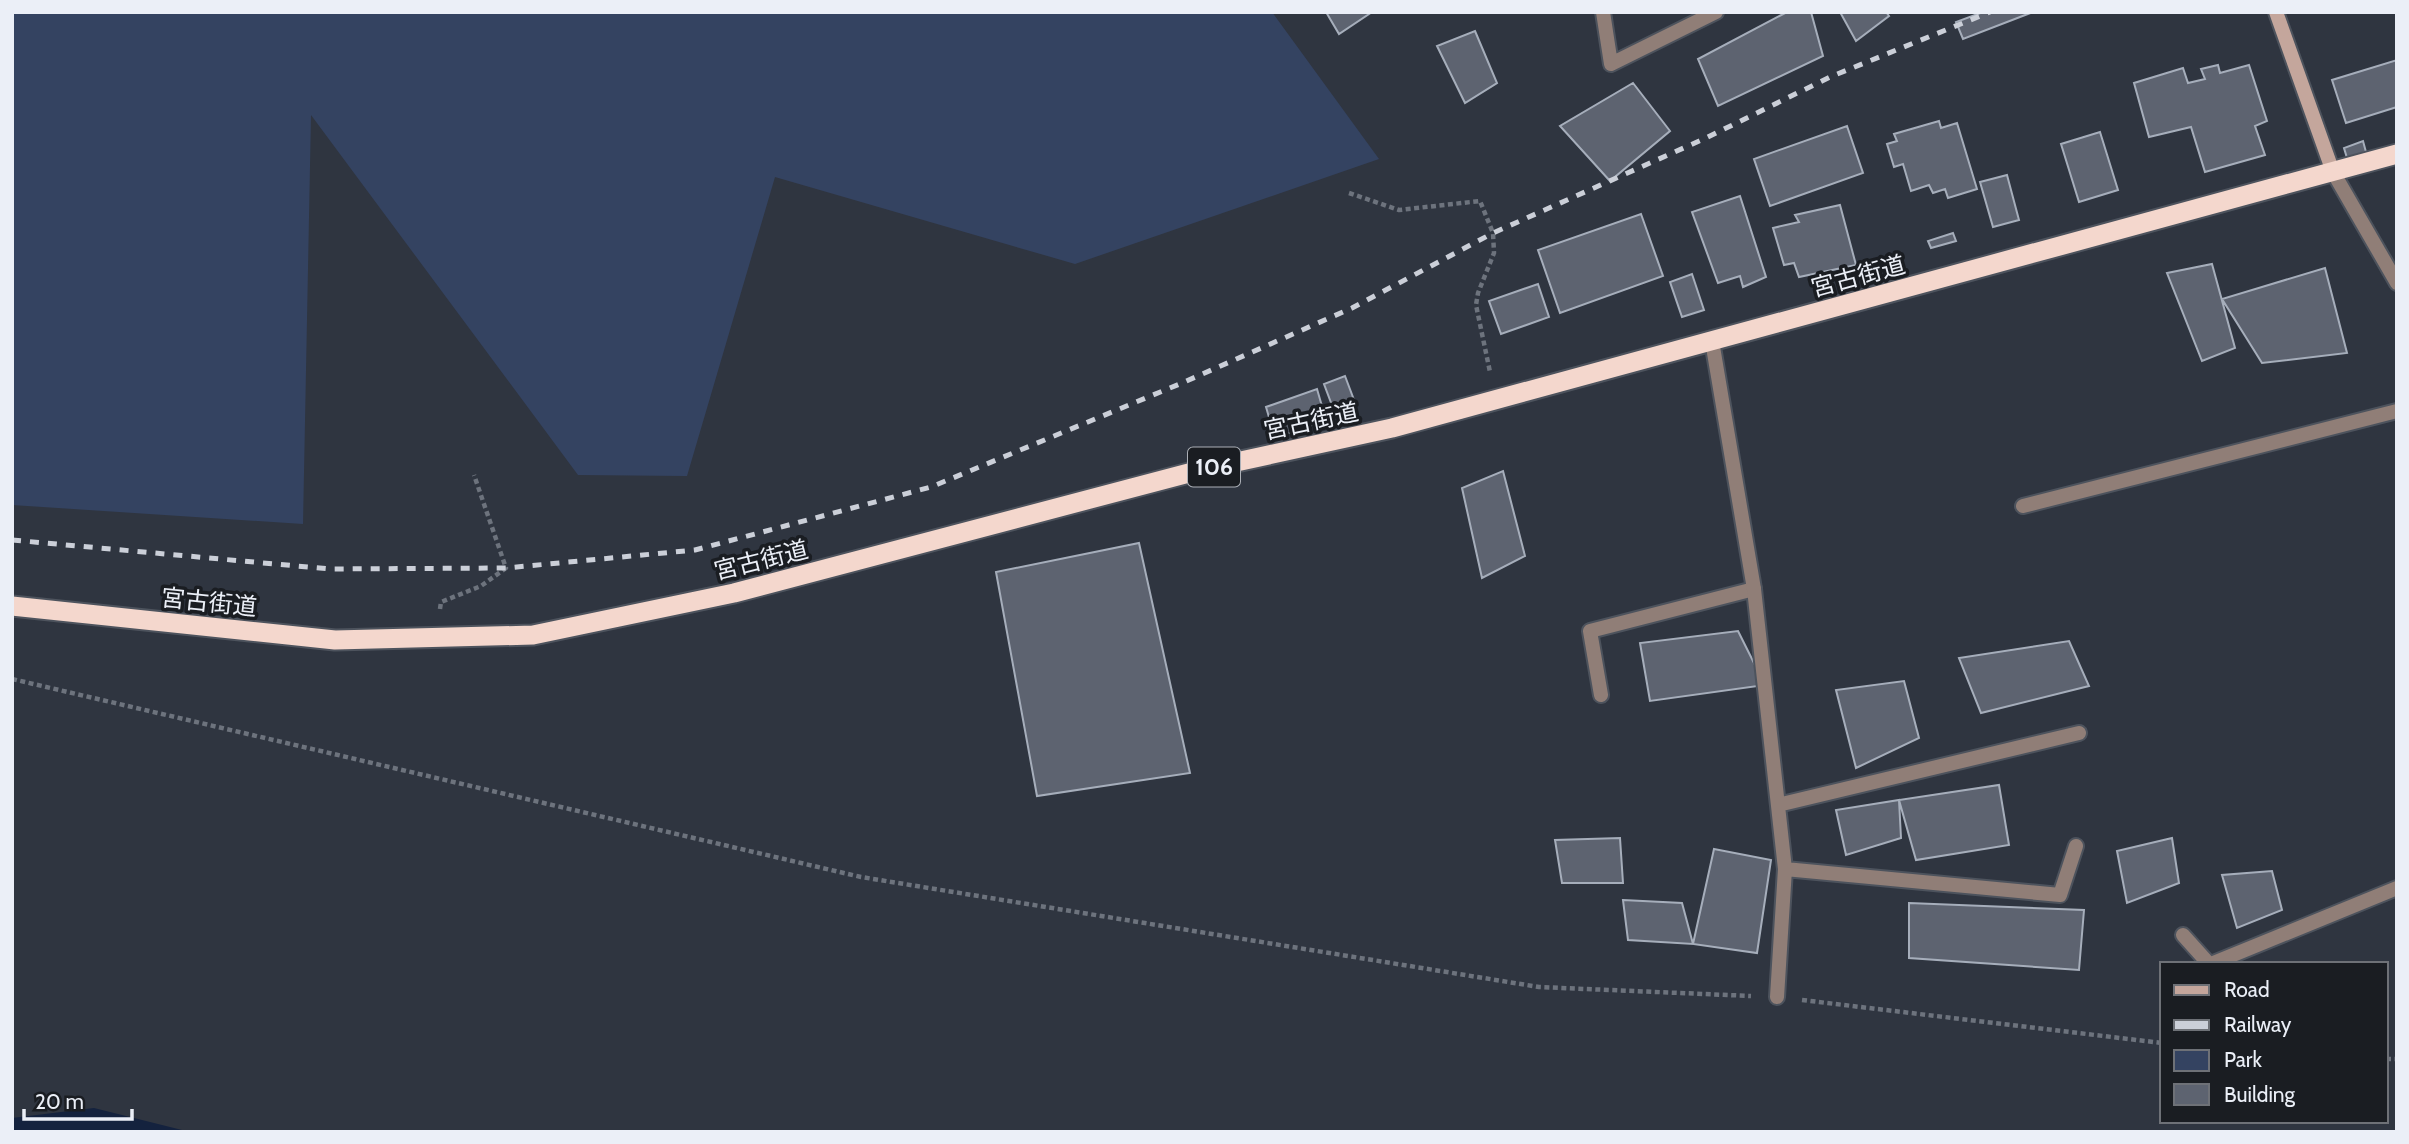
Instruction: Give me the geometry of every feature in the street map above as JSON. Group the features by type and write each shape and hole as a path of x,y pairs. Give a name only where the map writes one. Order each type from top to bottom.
{"highway":[{"name":"宮古街道","path":"12,606 335,640 533,635 733,593 1204,469 1392,428 2397,154"}],"main road":[{"path":"2276,12 2333,172"}],"street":[{"path":"1603,12 1611,64 1716,12"},
{"path":"2333,172 2397,283"},
{"path":"1712,341 1754,589 1785,869 1777,997"},
{"path":"2023,506 2397,411"},
{"path":"1601,695 1590,631 1754,589"},
{"path":"1778,805 2078,733"},
{"path":"1785,869 2060,895 2076,846"},
{"path":"2215,962 2397,888"},
{"path":"2183,935 2208,962"}],"path":[{"path":"1349,193 1399,210 1480,201 1493,233 1494,253 1476,305 1496,400"},
{"path":"436,637 441,602 481,586 506,568 474,475"},
{"path":"12,679 861,877 1539,987 1777,997 2160,1043"}],"green space":[{"path":"12,12 1272,12 1379,159 1075,264 775,177 687,476 578,475 311,115 303,524 12,505"}],"shaded area":[{"path":"94,1108 190,1132 12,1132 12,1118"}],"building":[{"path":"1326,12 1372,12 1339,34"},
{"path":"1787,12 1811,12 1823,56 1718,106 1698,59"},
{"path":"1840,12 1886,12 1889,16 1856,41"},
{"path":"1983,12 2033,12 1963,39 1956,22"},
{"path":"1475,31 1497,83 1465,103 1437,46"},
{"path":"2397,60 2397,107 2346,123 2332,80"},
{"path":"2218,65 2220,73 2249,65 2267,121 2255,126 2265,155 2205,172 2191,127 2149,137 2134,83 2183,68 2188,83 2205,79 2201,69"},
{"path":"1633,83 1670,131 1610,181 1560,126"},
{"path":"1939,121 1941,128 1957,123 1977,189 1948,198 1945,189 1933,193 1929,185 1911,191 1903,164 1894,167 1887,144 1897,141 1894,134"},
{"path":"1847,126 1863,173 1770,206 1754,159"},
{"path":"2100,132 2118,190 2079,202 2061,144"},
{"path":"2363,141 2366,152 2347,158 2344,148"},
{"path":"2007,175 2019,220 1993,227 1980,182"},
{"path":"1740,196 1766,277 1743,287 1740,276 1718,283 1692,212"},
{"path":"1840,205 1856,265 1799,277 1794,263 1784,265 1773,228 1799,222 1795,215"},
{"path":"1641,214 1663,276 1560,313 1538,250"},
{"path":"1953,233 1956,241 1931,248 1928,241"},
{"path":"2212,264 2235,348 2202,361 2167,273"},
{"path":"2325,268 2347,353 2262,363 2222,299"},
{"path":"1692,274 1704,310 1682,317 1670,282"},
{"path":"1538,284 1549,317 1501,334 1489,301"},
{"path":"1345,376 1354,400 1333,408 1324,384"},
{"path":"1317,389 1326,420 1275,438 1266,407"},
{"path":"1503,471 1525,556 1482,578 1462,488"},
{"path":"1139,543 1190,773 1037,796 996,572"},
{"path":"1738,631 1765,685 1650,701 1640,643"},
{"path":"2069,641 2089,686 1981,713 1959,658"},
{"path":"1904,681 1919,738 1856,768 1836,690"},
{"path":"1999,785 2009,845 1916,860 1899,800"},
{"path":"1899,800 1901,838 1846,855 1836,810"},
{"path":"1620,838 1623,883 1562,883 1555,840"},
{"path":"2172,838 2179,883 2127,903 2117,851"},
{"path":"1714,849 1771,860 1757,953 1693,944"},
{"path":"2272,871 2282,910 2237,928 2222,875"},
{"path":"1623,900 1682,903 1693,944 1628,940"},
{"path":"1909,903 2084,910 2079,970 1909,958"}],"railway":[{"path":"12,540 330,569 506,568 695,550 931,487 1182,383 1352,308 1493,233 1706,138 1830,77 1990,12"}]}
